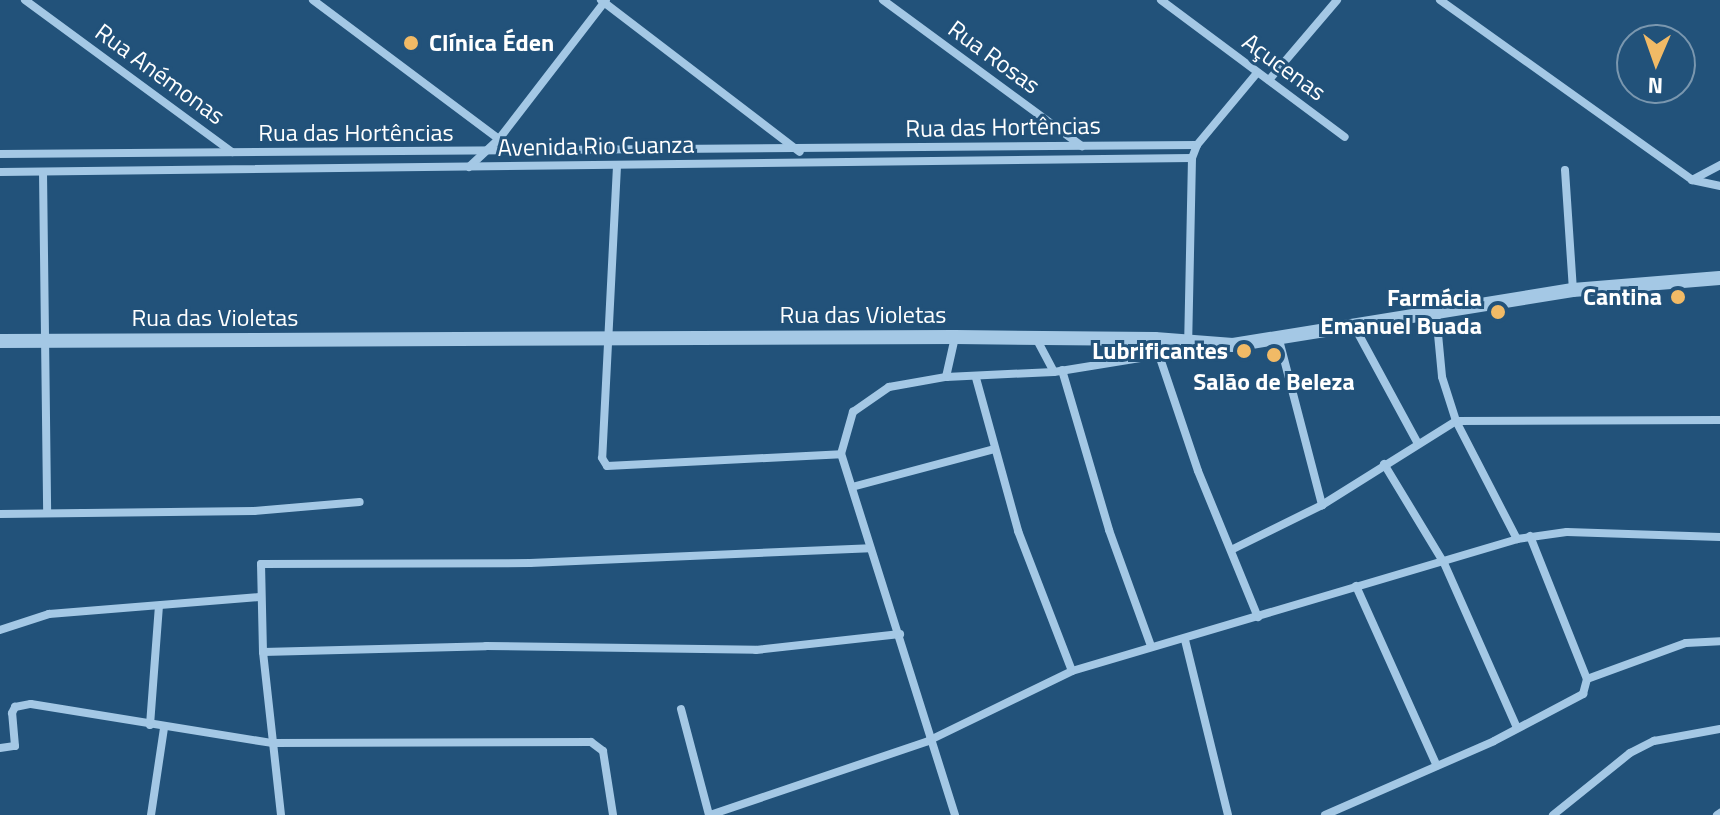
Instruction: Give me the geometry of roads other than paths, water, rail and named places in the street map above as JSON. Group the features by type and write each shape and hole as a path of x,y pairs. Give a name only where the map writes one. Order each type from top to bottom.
{"street":[{"name":"Rua Anémonas","path":"25,0 232,152"},
{"path":"313,0 499,139"},
{"name":"Rua Rosas","path":"883,0 1082,146"},
{"name":"Açucenas","path":"1161,0 1345,137"},
{"path":"1269,80 1337,0"},
{"path":"1440,0 1692,180 1720,186"},
{"path":"468,168 499,139 604,1 799,151 810,163"},
{"path":"955,815 928,741 900,634 841,454 853,412 868,397 889,387 946,377 976,378 1058,371 1159,355 1188,342 1194,145 1257,73"},
{"name":"Rua das Hortências","path":"0,154 799,151 1194,145"},
{"name":"Avenida Rio Cuanza","path":"0,172 1192,158"},
{"path":"1692,180 1720,165"},
{"path":"617,166 611,340 602,458 607,466 841,454"},
{"path":"1565,170 1573,290"},
{"path":"43,172 47,513"},
{"name":"Rua das Violetas","path":"0,341 955,337 1155,339 1233,345 1573,290 1720,278"},
{"path":"1436,313 1442,377 1456,421 1517,539"},
{"path":"1353,324 1417,442"},
{"path":"1278,336 1322,505"},
{"path":"946,377 955,337"},
{"path":"1036,338 1058,371 1109,530 1151,646"},
{"path":"1155,339 1258,617"},
{"path":"976,378 1031,570 1072,671"},
{"path":"1231,550 1322,505 1417,442 1456,421 1720,420"},
{"path":"852,487 995,449"},
{"path":"1384,464 1444,563 1517,728"},
{"path":"0,514 254,511 360,502"},
{"path":"681,709 709,815 928,741 1072,671 1151,646 1185,640 1517,539 1567,532 1720,537"},
{"path":"1325,815 1437,766 1583,694 1587,679 1530,536"},
{"path":"281,815 259,597 259,568 265,563 530,563 870,548"},
{"path":"1356,586 1437,766"},
{"path":"0,630 49,614 259,597"},
{"path":"150,725 159,606"},
{"path":"263,652 486,646 756,650 900,634"},
{"path":"1185,640 1228,815"},
{"path":"1587,679 1686,643 1720,641"},
{"path":"0,748 15,746 12,713 22,705 66,707 164,728 273,743 591,742 603,751 613,815"},
{"path":"151,815 164,728"},
{"path":"1553,815 1630,753 1654,741 1720,729"}],"place":[{"name":"Clínica Éden","path":"411,43"},
{"name":"Cantina","path":"1678,297"},
{"name":"Farmácia Emanuel Buada","path":"1498,312"},
{"name":"Lubrificantes","path":"1244,351"},
{"name":"Salão de Beleza","path":"1274,355"}]}
